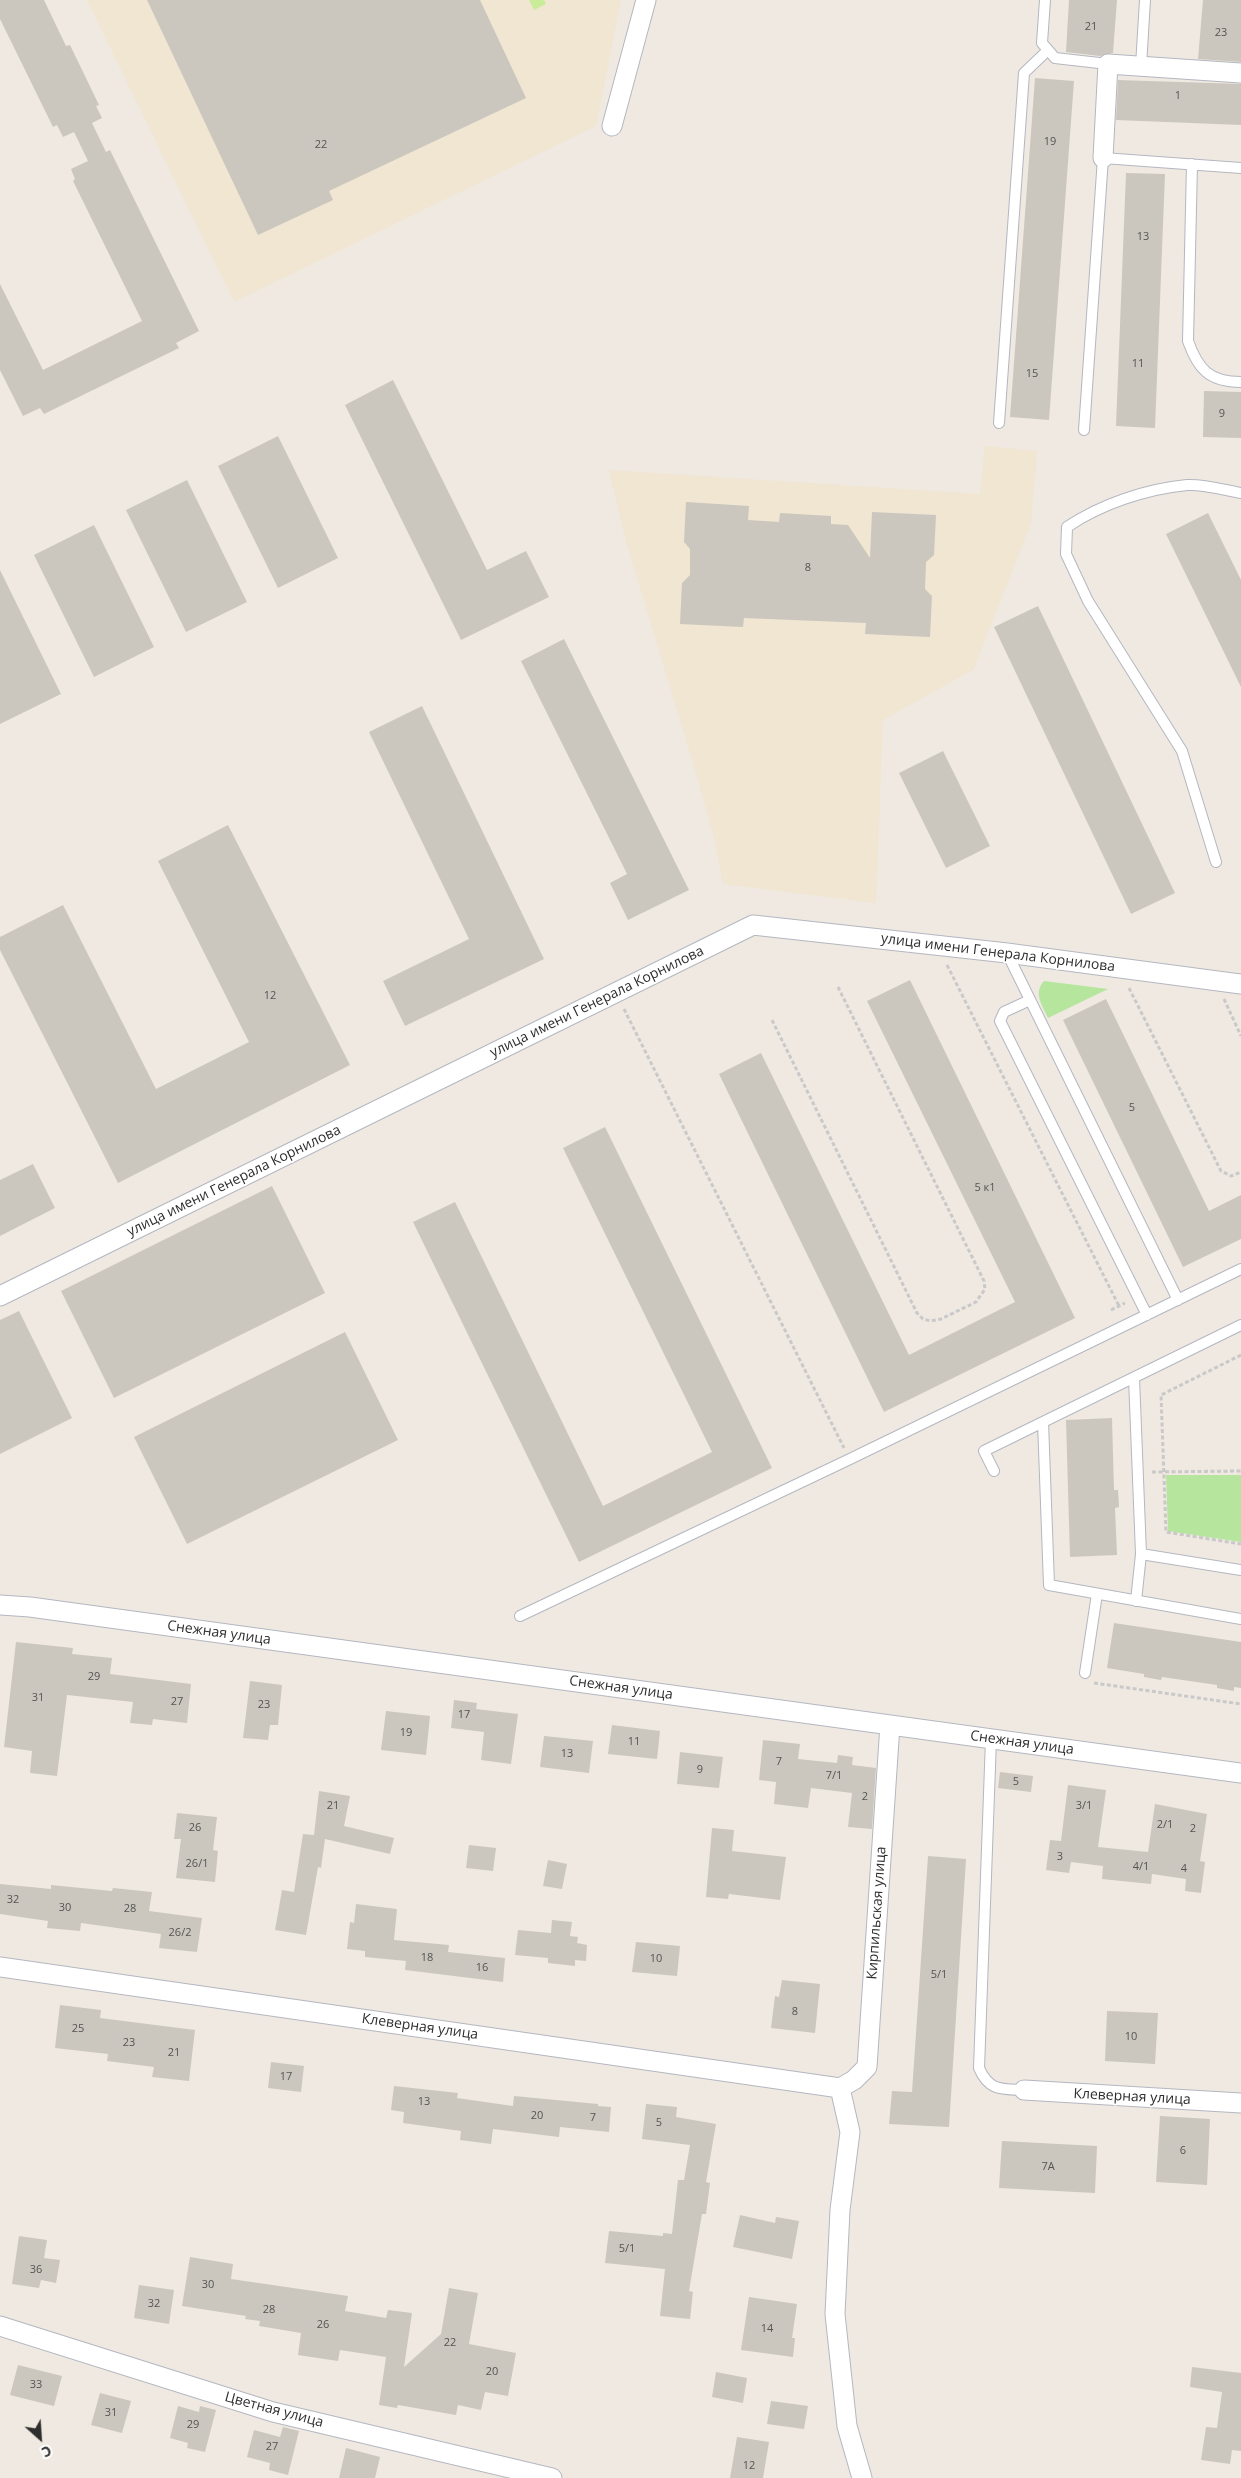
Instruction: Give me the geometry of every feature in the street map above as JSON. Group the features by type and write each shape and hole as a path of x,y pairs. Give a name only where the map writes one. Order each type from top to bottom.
{"street":[{"path":"612,126 646,0"},
{"path":"1103,158 1108,64 1241,73"},
{"name":"улица имени Генерала Корнилова","path":"0,1296 753,925 1007,953 1241,984"},
{"name":"Снежная улица","path":"0,1605 49,1610 1241,1772"},
{"name":"Кирпильская улица","path":"840,2088 854,2080 867,2067 890,1725"},
{"name":"Клеверная улица","path":"0,1967 840,2088"},
{"path":"840,2088 850,2132 840,2210 835,2314 848,2426 862,2478"},
{"name":"Клеверная улица","path":"1024,2090 1241,2103"},
{"name":"Цветная улица","path":"0,2326 273,2412 552,2478"}],"lane":[{"path":"1045,0 1042,43 1055,58 1108,64"},
{"path":"1141,66 1145,0"},
{"path":"999,423 1024,73 1048,50"},
{"path":"1084,430 1103,158 1241,168"},
{"path":"1192,164 1188,341 1195,363 1210,375 1241,382"},
{"path":"1216,862 1182,751 1088,601 1066,554 1067,527 1089,512 1145,493 1188,485 1241,492"},
{"path":"1007,953 1178,1300"},
{"path":"1030,1000 1004,1012 1000,1021 1147,1315"},
{"path":"520,1616 850,1460 1241,1269"},
{"path":"994,1471 984,1451 1241,1325"},
{"path":"1134,1378 1141,1554 1136,1601"},
{"path":"1042,1422 1048,1586 1241,1619"},
{"path":"1141,1554 1241,1570"},
{"path":"1085,1673 1097,1594"},
{"path":"991,1739 979,2068 984,2081 997,2088 1024,2090"}],"path":[{"path":"947,965 1119,1306"},
{"path":"772,1020 917,1313 923,1319 931,1321 941,1319 976,1302 982,1296 984,1282 838,987"},
{"path":"1129,987 1221,1171 1231,1176 1241,1172"},
{"path":"616,993 850,1460"},
{"path":"1224,999 1241,1036"},
{"path":"1241,1355 1161,1395 1166,1532 1241,1544"},
{"path":"1138,1472 1241,1471"},
{"path":"1092,1682 1241,1704"}],"shaded area":[{"path":"87,0 621,0 596,126 234,302"},
{"path":"985,446 1037,451 1031,523 974,669 883,720 876,903 723,884 714,838 700,787 626,541 609,470 980,494"}],"green space":[{"path":"529,0 544,0 546,4 534,10"},
{"path":"1044,981 1108,989 1048,1018 1039,995 1039,990"},
{"path":"1166,1475 1241,1475 1241,1542 1168,1531"}],"building":[{"path":"0,0 44,0 66,46 70,45 99,105 96,106 102,118 92,123 106,152 110,150 199,331 176,343 179,348 44,414 40,408 23,416 0,370 0,284 43,370 142,321 73,181 75,179 71,169 88,161 74,132 63,137 57,125 53,127 0,19"},
{"path":"147,0 480,0 526,98 329,191 333,200 258,235"},
{"path":"1069,0 1117,0 1113,53 1100,56 1066,52"},
{"path":"1203,0 1241,0 1241,62 1198,59"},
{"path":"1035,78 1074,81 1049,420 1010,417"},
{"path":"1118,80 1241,84 1241,125 1116,120"},
{"path":"1126,173 1165,174 1155,428 1116,426"},
{"path":"393,380 487,570 526,551 549,597 461,640 345,405"},
{"path":"1204,391 1241,392 1241,438 1203,437"},
{"path":"278,436 338,558 278,588 218,466"},
{"path":"187,480 247,602 186,632 126,510"},
{"path":"686,502 749,506 748,520 779,522 780,513 831,516 831,524 848,525 870,558 872,512 936,515 934,555 926,562 925,589 932,596 930,637 865,634 866,623 744,618 743,627 680,624 682,583 690,575 690,549 684,542"},
{"path":"1208,513 1241,580 1241,687 1166,534"},
{"path":"94,525 154,647 94,677 34,555"},
{"path":"0,570 61,694 0,724"},
{"path":"1038,606 1175,893 1131,914 994,627"},
{"path":"564,639 689,890 628,920 610,883 627,874 521,661"},
{"path":"422,706 544,959 405,1026 383,981 469,939 369,732"},
{"path":"943,751 990,846 946,868 899,773"},
{"path":"228,825 350,1065 118,1183 0,950 0,937 63,905 156,1089 249,1042 158,861"},
{"path":"910,980 1075,1318 884,1412 719,1074 761,1053 909,1355 1015,1302 867,1001"},
{"path":"1106,999 1209,1211 1241,1195 1241,1239 1183,1267 1063,1020"},
{"path":"605,1127 772,1468 579,1562 413,1222 455,1202 603,1506 712,1452 563,1148"},
{"path":"33,1164 55,1208 0,1236 0,1180"},
{"path":"272,1186 325,1293 114,1398 61,1291"},
{"path":"19,1311 72,1418 0,1454 0,1320"},
{"path":"345,1332 398,1440 187,1544 134,1437"},
{"path":"1112,1418 1114,1490 1118,1490 1119,1507 1115,1508 1117,1555 1070,1557 1066,1420"},
{"path":"1114,1623 1241,1642 1241,1688 1234,1687 1234,1691 1217,1688 1217,1685 1162,1677 1161,1680 1144,1677 1144,1674 1107,1668"},
{"path":"16,1642 73,1648 72,1654 112,1658 110,1674 191,1684 187,1723 153,1719 152,1725 130,1723 133,1702 67,1695 57,1776 30,1773 32,1751 4,1747"},
{"path":"250,1681 282,1685 278,1725 270,1725 268,1740 243,1738"},
{"path":"454,1700 477,1703 476,1709 518,1714 511,1764 481,1760 484,1732 451,1728"},
{"path":"386,1711 430,1716 426,1755 381,1750"},
{"path":"612,1725 660,1731 657,1759 608,1754"},
{"path":"544,1736 593,1741 589,1773 540,1767"},
{"path":"763,1740 800,1744 798,1759 837,1763 838,1755 853,1757 852,1765 876,1768 872,1829 848,1827 852,1793 811,1788 808,1808 774,1804 776,1782 759,1780"},
{"path":"680,1752 723,1757 719,1788 677,1784"},
{"path":"1000,1772 1033,1776 1031,1792 998,1788"},
{"path":"1068,1785 1106,1790 1098,1847 1148,1852 1155,1804 1207,1814 1200,1861 1205,1862 1201,1893 1185,1891 1186,1879 1152,1874 1151,1884 1102,1879 1103,1866 1071,1862 1069,1873 1046,1870 1050,1840 1061,1841"},
{"path":"319,1791 350,1796 344,1826 394,1838 390,1854 325,1839 321,1868 318,1867 306,1935 275,1930 282,1890 294,1892 303,1834 314,1835"},
{"path":"177,1813 217,1817 213,1850 218,1851 215,1882 176,1878 181,1839 174,1839"},
{"path":"712,1828 734,1830 732,1851 786,1857 780,1900 729,1894 728,1899 706,1897"},
{"path":"469,1845 496,1848 493,1871 466,1868"},
{"path":"928,1856 966,1859 949,2127 889,2124 892,2091 912,2092"},
{"path":"548,1860 567,1864 562,1889 543,1886"},
{"path":"0,1884 51,1889 51,1885 112,1891 113,1888 152,1892 149,1911 202,1918 197,1952 159,1948 161,1934 81,1923 80,1931 47,1928 48,1921 0,1914"},
{"path":"356,1904 397,1909 394,1940 449,1945 448,1952 505,1958 503,1982 405,1970 406,1961 365,1957 365,1951 347,1949 350,1922 354,1923"},
{"path":"552,1920 572,1922 570,1936 578,1937 577,1943 587,1945 586,1961 575,1960 575,1966 548,1963 548,1958 515,1955 518,1930 551,1933"},
{"path":"636,1942 680,1946 677,1976 632,1972"},
{"path":"782,1980 820,1984 815,2033 771,2028 775,1996 779,1997"},
{"path":"60,2005 101,2010 100,2018 195,2030 189,2081 152,2077 154,2067 107,2061 108,2054 55,2048"},
{"path":"1107,2011 1158,2013 1155,2064 1105,2061"},
{"path":"271,2062 304,2066 301,2092 268,2088"},
{"path":"394,2086 458,2093 457,2098 513,2106 514,2096 598,2104 598,2106 611,2107 609,2132 560,2127 559,2137 493,2129 491,2144 460,2140 461,2131 403,2123 404,2112 391,2110"},
{"path":"646,2104 677,2107 676,2117 716,2124 706,2182 710,2183 706,2214 702,2214 689,2291 693,2292 690,2319 660,2316 665,2269 605,2263 609,2231 663,2236 663,2233 672,2234 678,2180 684,2180 690,2145 642,2139"},
{"path":"1160,2116 1210,2119 1207,2185 1156,2182"},
{"path":"1002,2141 1097,2146 1095,2193 999,2188"},
{"path":"740,2215 775,2223 776,2217 799,2221 792,2259 733,2247"},
{"path":"19,2236 47,2240 44,2258 60,2260 56,2283 41,2280 39,2288 12,2284"},
{"path":"190,2257 233,2264 231,2279 348,2296 345,2311 386,2318 388,2310 412,2313 404,2367 441,2334 449,2288 478,2293 469,2344 516,2353 508,2396 485,2392 481,2410 458,2405 456,2415 398,2405 397,2408 379,2405 386,2357 340,2350 338,2361 298,2355 301,2333 259,2326 260,2321 245,2319 246,2316 182,2306"},
{"path":"139,2285 174,2290 169,2324 134,2318"},
{"path":"749,2297 797,2304 792,2338 795,2338 793,2357 741,2350"},
{"path":"18,2365 62,2376 54,2406 10,2395"},
{"path":"1192,2367 1241,2373 1241,2451 1232,2450 1230,2464 1201,2460 1206,2427 1217,2428 1222,2392 1190,2387"},
{"path":"716,2372 747,2378 743,2403 712,2397"},
{"path":"100,2393 131,2401 122,2433 91,2425"},
{"path":"771,2401 808,2406 804,2429 767,2424"},
{"path":"178,2406 199,2412 200,2406 216,2410 205,2452 187,2448 188,2443 170,2438"},
{"path":"283,2427 299,2431 288,2475 269,2470 270,2463 247,2457 254,2430 280,2437"},
{"path":"737,2437 769,2442 763,2478 730,2478"},
{"path":"346,2448 380,2457 375,2478 339,2478"}]}
